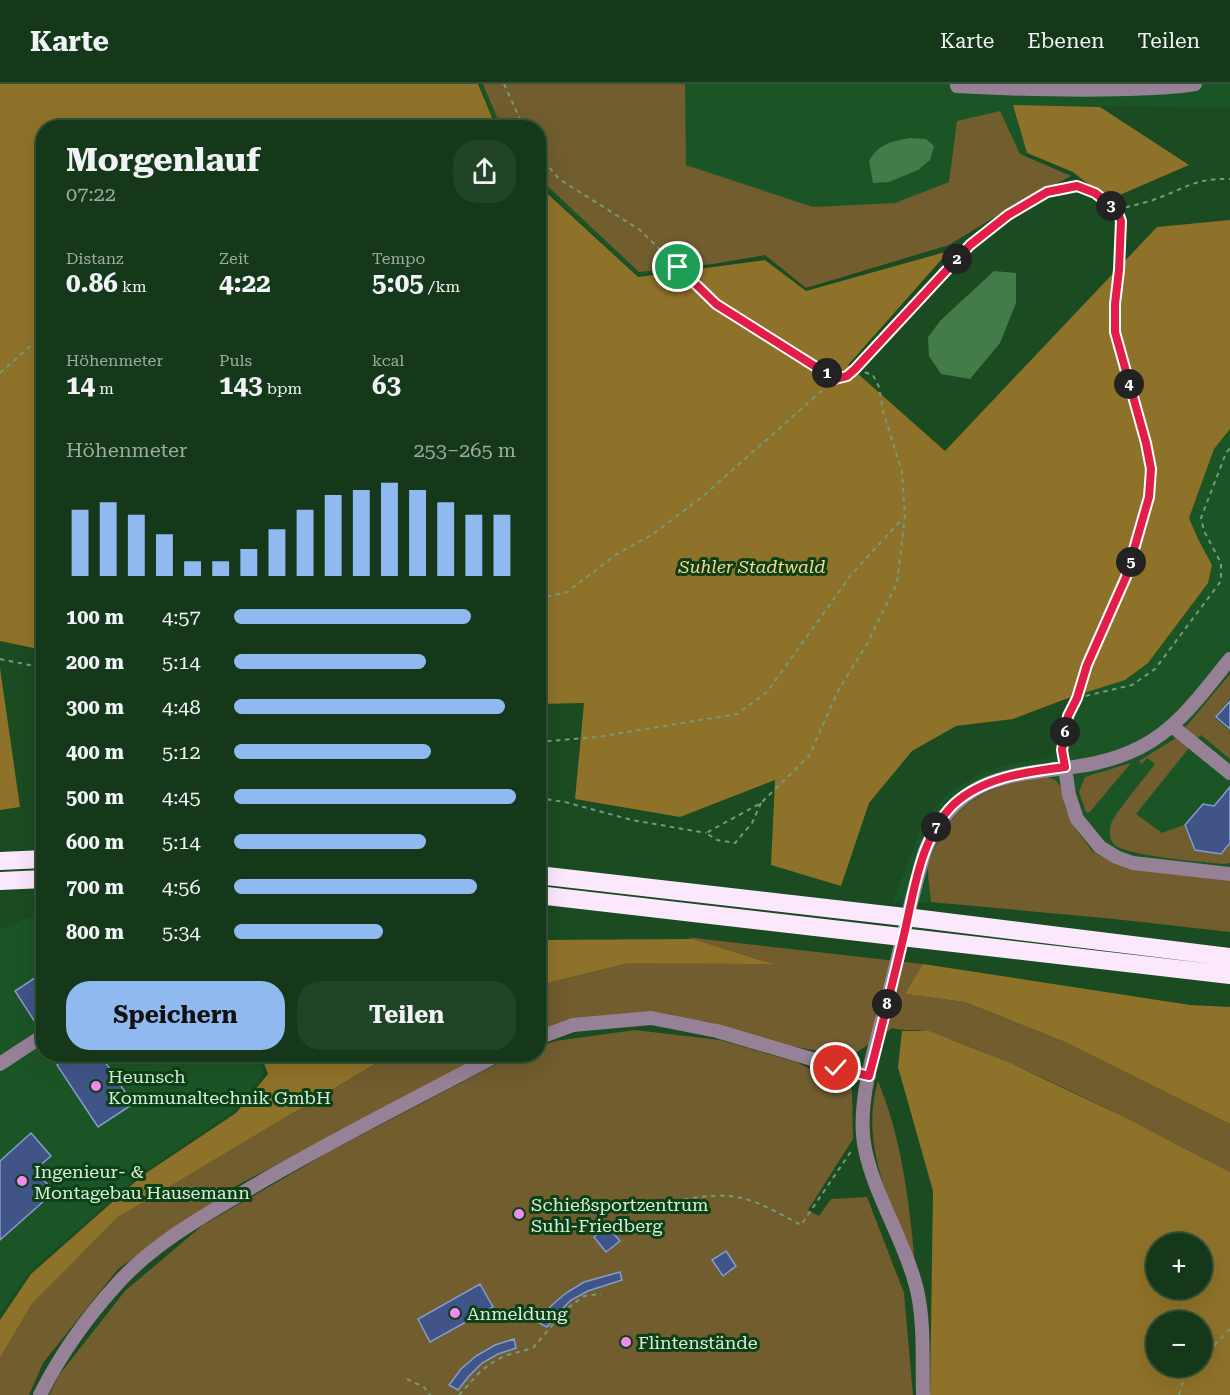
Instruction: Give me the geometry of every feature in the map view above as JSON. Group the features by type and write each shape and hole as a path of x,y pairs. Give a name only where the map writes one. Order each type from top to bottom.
{"highway":[{"path":"0,861 36,859"},
{"path":"546,876 1230,957"},
{"path":"0,881 36,879"},
{"path":"546,896 1230,975"}],"street":[{"path":"957,86 1018,90 1106,90 1195,84"},
{"path":"923,1395 921,1318 916,1288 912,1271 873,1180 862,1124 876,1047 920,868 933,833 943,817 970,792 1009,776 1124,755 1157,738 1172,726 1230,659"},
{"path":"1172,726 1230,773"},
{"path":"1065,767 1069,795 1077,819 1100,847 1116,857 1133,863 1230,874"},
{"path":"546,1035 573,1025 651,1018 717,1031 869,1076"},
{"path":"0,1064 36,1040"},
{"path":"40,1395 81,1328 118,1282 157,1248 205,1215 298,1161 484,1062"}],"path":[{"path":"504,84 520,120"},
{"path":"546,163 559,178 640,230 716,304 835,379"},
{"path":"1117,210 1155,200 1198,181 1210,178 1230,178"},
{"path":"546,597 567,592 617,554 662,528 702,497 835,379 847,376 855,369 970,245 1008,215 1047,192 1077,186 1095,193 1117,210 1121,221 1115,332 1151,469 1149,497 1126,577 1087,665 1077,698 1068,716 1062,750 1065,767"},
{"path":"0,373 36,341"},
{"path":"706,833 761,803 809,756 839,689 867,644 897,583 905,516 902,472 883,411 879,387 873,375 855,369"},
{"path":"1077,698 1132,685 1155,669 1221,581 1221,563 1204,531 1201,518 1230,448"},
{"path":"546,741 609,735 737,714 766,692 851,575 905,516"},
{"path":"0,659 36,666"},
{"path":"546,799 632,820 706,833 717,840 735,843 752,823 761,803"},
{"path":"650,1207 684,1200 727,1196 756,1203 801,1225 846,1158 863,1137"},
{"path":"459,1395 490,1364 504,1356 533,1348 565,1310 584,1296 601,1294"},
{"path":"1212,1348 1230,1329"},
{"path":"1179,1395 1185,1377"},
{"path":"407,1379 424,1387 430,1395"}],"shaded area":[{"path":"479,84 1230,84 1230,108 1013,105 1027,153 979,210 638,276 546,190 546,120 494,120"},
{"path":"483,84 685,84 686,165 813,207 895,203 949,182 957,121 1000,111 1020,154 1071,176 1003,212 949,245 806,288 765,255 713,264 639,272 546,185 546,120 498,120"},
{"path":"910,138 926,139 934,146 930,160 918,170 889,182 873,183 869,161 873,155 887,144"},
{"path":"994,271 1016,273 1016,303 1000,343 970,379 941,374 929,356 928,337 941,320"},
{"path":"1230,429 1230,914 893,902 923,822 948,793 982,772 1012,763 1052,758 1071,697 1125,680 1148,663 1208,583 1212,564 1189,518 1214,449"},
{"path":"1230,674 1230,698 1215,718 1230,731 1230,759 1201,735 1196,739 1184,729"},
{"path":"1176,738 1189,748 1136,814 1162,833 1184,825 1195,850 1221,855 1230,844 1230,863 1149,855 1122,849 1112,841 1110,830 1114,818 1155,764 1147,758 1142,764 1139,761"},
{"path":"1131,763 1089,813 1086,812 1079,792 1085,777"},
{"path":"1044,776 1055,780 1062,788 1065,807 1073,825 1092,851 1114,864 1230,881 1230,932 931,902 928,873 930,859 946,828 956,815 981,795 1010,783"},
{"path":"27,918 36,918 36,1062 260,1062 264,1073 235,1110 141,1174 29,1272 0,1314 0,930"},
{"path":"686,937 923,964 906,994 965,1002 1065,1042 1230,1124 1230,1172 1046,1080 971,1047 927,1032 892,1028 850,1057 775,1043 709,1022 642,1013 546,1031 546,983 629,963 771,963"},
{"name":"Schießsportzentrum Suhl-Friedberg","path":"635,1030 720,1040 796,1062 852,1089 853,1139 808,1210 819,1216 831,1199 867,1197 904,1293 913,1395 49,1395 59,1375 125,1291 203,1225 329,1152 501,1062 546,1062 546,1044 555,1041"},
{"path":"378,1062 473,1062 236,1186 118,1269 43,1363 29,1395 0,1395 0,1358 32,1304 117,1218"},
{"path":"878,1081 899,1148 915,1263 888,1197 875,1151 872,1128 873,1105"}],"green space":[{"path":"0,84 478,84 493,120 36,120 36,649 0,641"},
{"path":"1013,105 1100,107 1189,165 1108,200 1073,172 1027,153"},
{"name":"Suhler Stadtwald","path":"546,192 638,277 765,260 806,291 949,251 848,365 945,451 1157,227 1230,220 1230,429 1214,449 1189,518 1212,565 1208,583 1148,663 1125,680 1013,719 956,726 912,751 869,803 841,886 771,865 775,780 680,817 575,799 584,703 546,704"},
{"path":"0,668 20,807 0,810"},
{"path":"693,939 774,964 629,963 546,983 546,940"},
{"path":"923,964 1190,1005 1230,1007 1230,1124 1065,1042 965,1002 905,994"},
{"path":"902,1031 929,1031 1008,1062 1124,1117 1230,1172 1230,1395 930,1395 933,1191 898,1067"},
{"path":"264,1062 378,1062 117,1218 32,1304 0,1358 0,1320 31,1274 143,1175 236,1113 268,1074"}],"building":[{"path":"1230,701 1230,729 1216,717"},
{"path":"1230,787 1230,843 1221,854 1195,850 1185,825 1203,804 1214,806"},
{"path":"36,977 36,1021 35,1022 15,991"},
{"name":"Heunsch Kommunaltechnik GmbH","path":"61,1062 105,1062 133,1104 98,1127 57,1065"},
{"name":"Ingenieur- & Montagebau Hausemann","path":"31,1133 51,1156 35,1170 54,1192 0,1240 0,1161"},
{"path":"607,1226 620,1241 606,1252 594,1237"},
{"path":"726,1251 736,1266 723,1276 712,1260"},
{"path":"620,1272 622,1280 588,1291 571,1300 547,1327 539,1323 551,1306 566,1293 584,1282"},
{"name":"Anmeldung","path":"480,1284 493,1307 430,1342 418,1319"},
{"path":"514,1339 516,1348 482,1363 458,1390 449,1385 461,1369 476,1356 495,1345"}],"place":[{"name":"Heunsch Kommunaltechnik GmbH","path":"96,1086"},
{"name":"Ingenieur- & Montagebau Hausemann","path":"22,1181"},
{"name":"Schießsportzentrum Suhl-Friedberg","path":"519,1214"},
{"name":"Anmeldung","path":"455,1313"},
{"name":"Flintenstände","path":"626,1342"}],"route":[{"path":"678,267 716,304 835,379 847,376 855,369 970,245 1008,215 1047,192 1077,186 1095,193 1117,210 1121,221 1115,332 1146,443 1151,469 1149,497 1126,577 1087,665 1077,698 1068,716 1062,750 1065,767 1009,776 986,784 970,792 943,817 933,833 920,868 869,1076 836,1068"}]}
